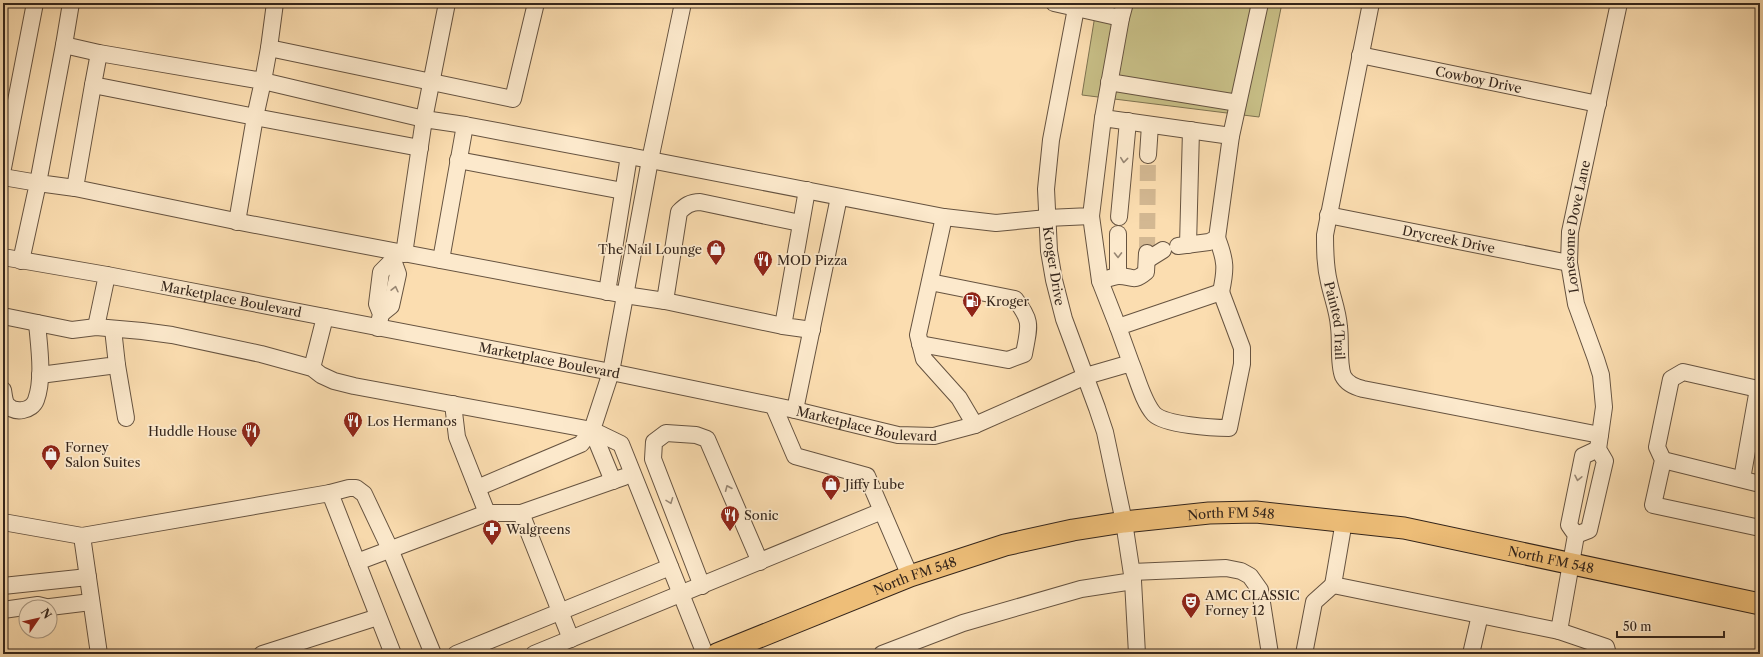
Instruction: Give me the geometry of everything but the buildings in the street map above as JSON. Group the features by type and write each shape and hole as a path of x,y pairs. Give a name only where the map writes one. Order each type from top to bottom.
{"main road":[{"name":"North FM 548","path":"716,654 910,576 1005,546 1072,530 1124,522 1209,513 1256,512 1404,528 1760,604"}],"street":[{"path":"3,168 35,3"},
{"path":"21,260 38,183 71,3"},
{"path":"237,222 276,3"},
{"path":"380,321 391,306 398,274 397,255 420,148 424,119 447,3"},
{"path":"269,48 513,99 536,3"},
{"path":"477,488 581,444 592,430 611,372 650,160 683,3"},
{"path":"1054,3 1123,10 1103,118 1091,216 1100,281 1148,405 1154,415 1203,428 1229,428 1242,364 1242,348 1221,292 1225,274 1224,258 1217,238 1231,136 1260,3"},
{"name":"Painted Trail","path":"1371,3 1325,235 1328,281 1338,313 1341,345 1341,370 1344,378 1348,383 1363,389 1599,442"},
{"name":"Lonesome Dove Lane","path":"1576,535 1589,530 1605,461 1599,442 1604,407 1601,375 1576,304 1569,263 1570,232 1619,3"},
{"name":"Kroger Drive","path":"1076,5 1051,140 1046,189 1049,251 1059,302 1071,340 1086,376 1105,432 1124,522 1133,577 1137,654"},
{"path":"64,45 99,53 263,81 424,119 464,125 629,156 944,217 996,223 1047,218 1091,216"},
{"path":"75,188 99,53"},
{"name":"Cowboy Drive","path":"1360,54 1598,104"},
{"path":"1109,82 1238,103"},
{"path":"93,85 420,148"},
{"path":"1103,118 1231,136"},
{"path":"1119,217 1128,121"},
{"path":"441,260 464,125"},
{"path":"1148,155 1150,125"},
{"path":"1177,247 1191,130"},
{"path":"607,292 629,156"},
{"path":"458,160 623,192"},
{"path":"3,178 75,188 397,255 441,260 607,292 665,301 783,326 812,330"},
{"path":"783,326 806,190"},
{"path":"795,410 839,197"},
{"path":"665,301 679,212 685,206 693,202 700,202 800,223"},
{"name":"Drycreek Drive","path":"1328,216 1569,263"},
{"path":"944,217 918,336 924,359 959,398 975,425"},
{"path":"1118,234 1118,276"},
{"path":"1100,281 1118,276 1130,279 1140,277 1146,272 1147,256 1177,247 1209,242 1217,238"},
{"name":"Marketplace Boulevard","path":"3,257 107,275 325,317 380,321 774,407 795,410 898,435 934,436 975,425 1086,376 1132,363"},
{"path":"96,327 107,275"},
{"path":"920,344 1008,360 1024,354 1029,324 1024,310 1015,299 930,282"},
{"path":"1118,327 1221,292"},
{"path":"3,316 72,330 96,327 172,335 260,354 312,368 321,375 334,381 592,430 621,444 705,654"},
{"path":"312,368 325,317"},
{"path":"3,390 7,404 12,408 21,410 29,408 36,401 40,375 37,323"},
{"path":"113,329 117,365 126,418"},
{"path":"40,375 117,365"},
{"path":"1742,479 1759,389 1683,372 1671,379 1657,447 1663,460 1653,505 1760,528"},
{"path":"453,404 457,437 487,513"},
{"path":"774,407 796,456 868,476 910,576"},
{"path":"592,430 614,481"},
{"path":"702,586 653,459 654,442 666,433 690,434 707,439 760,562"},
{"path":"1559,631 1576,535 1569,525 1583,456 1599,442"},
{"path":"1663,460 1760,484"},
{"path":"357,562 487,513 521,513 614,481 660,475"},
{"path":"3,522 82,536 330,493 349,488 356,488 364,494 390,549 433,654"},
{"path":"330,493 393,654"},
{"path":"534,654 882,512"},
{"path":"521,513 571,639"},
{"path":"1304,654 1314,602 1333,585 1344,521"},
{"path":"82,536 99,654"},
{"path":"456,654 670,567"},
{"path":"882,654 970,620 1081,589 1133,577 1226,568 1241,571 1250,576 1260,590 1270,654"},
{"path":"3,586 88,577"},
{"path":"1333,585 1559,631 1606,647 1608,654"},
{"path":"58,607 91,602"},
{"path":"3,610 18,608"},
{"path":"1471,654 1480,615"},
{"path":"267,653 378,618"}],"shaded area":[{"path":"1097,3 1282,3 1259,117 1082,95"}],"tunnel":[{"path":"1147,253 1148,155"}],"place":[{"name":"The Nail Lounge","path":"716,266"},
{"name":"MOD Pizza","path":"763,277"},
{"name":"Kroger","path":"972,318"},
{"name":"Los Hermanos","path":"353,438"},
{"name":"Huddle House","path":"251,448"},
{"name":"Forney Salon Suites","path":"51,471"},
{"name":"Jiffy Lube","path":"831,501"},
{"name":"Sonic","path":"730,532"},
{"name":"Walgreens","path":"492,546"},
{"name":"AMC CLASSIC Forney 12","path":"1191,619"}]}
